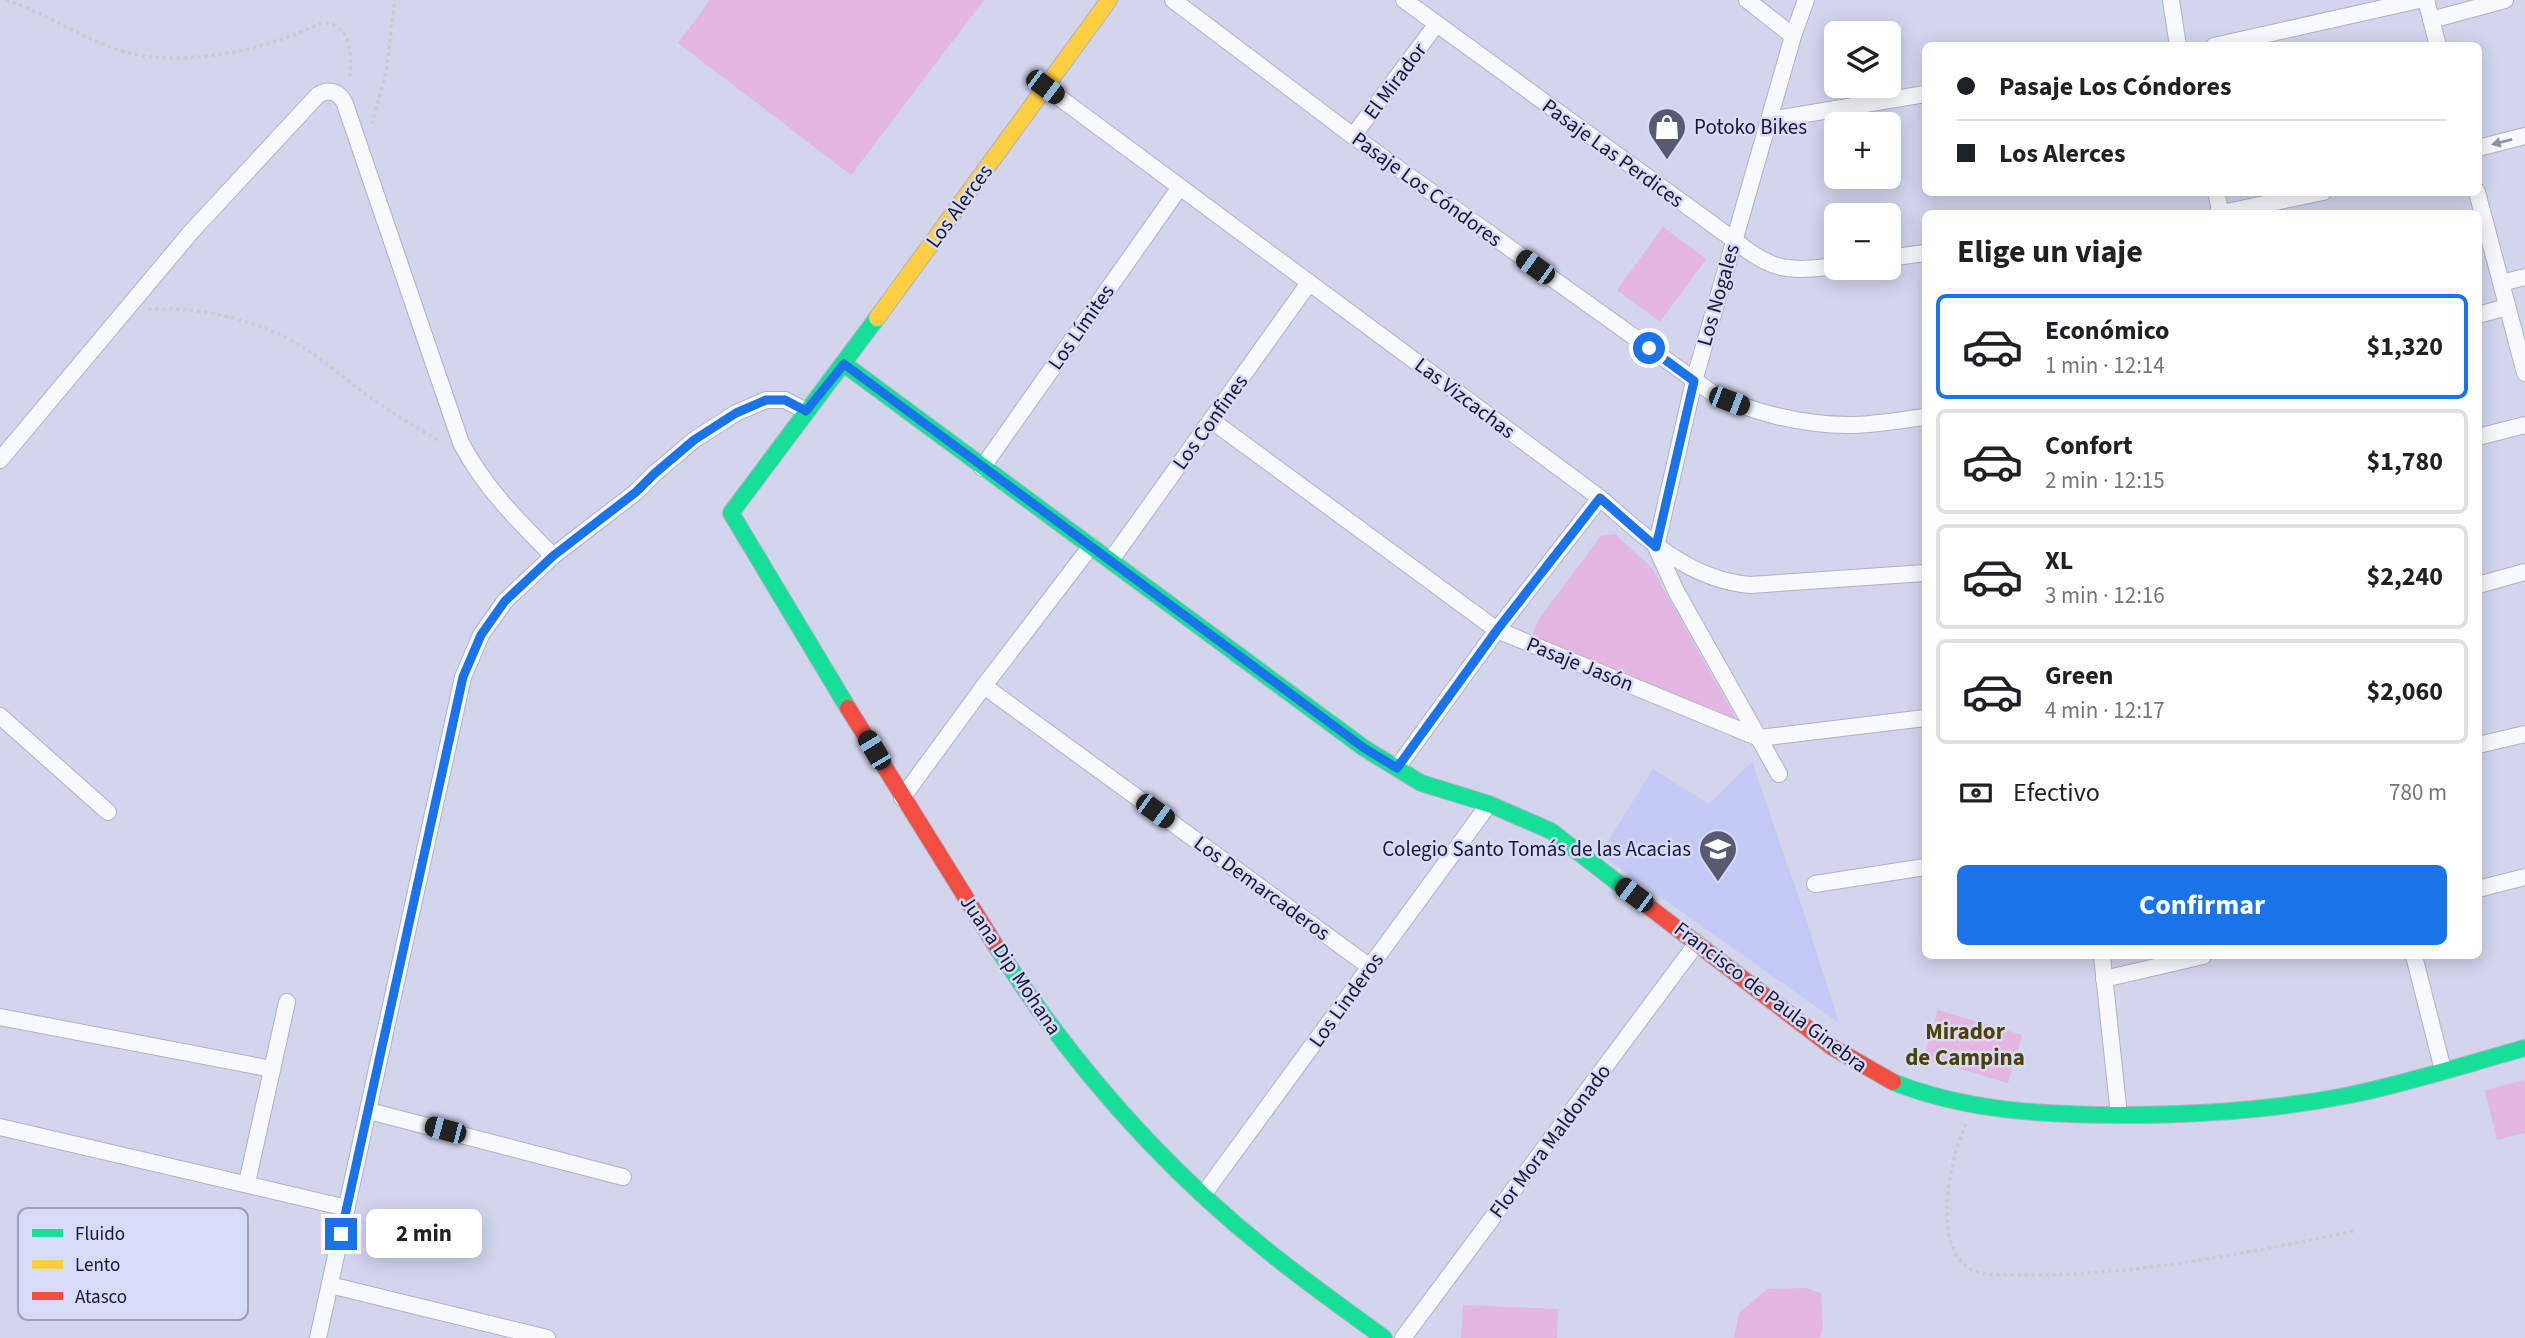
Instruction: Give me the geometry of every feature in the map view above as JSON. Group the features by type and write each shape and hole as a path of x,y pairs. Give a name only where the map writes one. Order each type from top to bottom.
{"street":[{"name":"Los Alerces","path":"731,513 844,364 1109,0"},
{"name":"Pasaje Los Cóndores","path":"1173,0 1353,136 1711,392 1744,407 1821,423 1875,424 1922,417"},
{"name":"Pasaje Las Perdices","path":"1404,0 1436,26 1734,240 1757,260 1773,265 1808,269 1824,267"},
{"path":"1747,0 1793,36"},
{"name":"Los Nogales","path":"1656,547 1694,381 1793,36 1807,0"},
{"path":"2171,0 2177,42"},
{"path":"2232,42 2419,0"},
{"path":"2426,0 2437,42"},
{"path":"2431,20 2505,0"},
{"name":"El Mirador","path":"1353,136 1436,26"},
{"name":"Las Vizcachas","path":"1045,87 1600,498 1656,547 1704,575 1741,585 1922,573"},
{"path":"0,460 191,232 318,95 333,92 343,98 455,428 484,482 509,512 553,556"},
{"path":"1770,120 1922,95"},
{"path":"2482,147 2525,136"},
{"name":"Los Límites","path":"982,468 1180,187"},
{"path":"2235,210 2303,196"},
{"path":"2482,211 2525,373"},
{"path":"1901,256 1922,253"},
{"path":"2501,283 2525,277"},
{"name":"Los Confines","path":"1111,560 1309,283"},
{"path":"2482,314 2507,307"},
{"name":"Francisco de Paula Ginebra","path":"844,364 1364,748 1421,783 1489,804 1551,831 1853,1062 1902,1087 1976,1107 2021,1112 2201,1114 2302,1104 2401,1083 2525,1048"},
{"path":"318,1338 463,677 481,635 512,594 553,556 636,492 694,440 758,402 785,400 806,411"},
{"name":"Pasaje Jasón","path":"1211,420 1497,630 1759,738 1922,718"},
{"path":"2482,436 2525,425"},
{"path":"1397,768 1497,630 1600,498"},
{"name":"Juana Dip Mohana","path":"731,513 902,798 1020,984 1053,1029 1124,1116 1203,1195 1268,1252 1384,1338"},
{"path":"902,798 1091,546"},
{"path":"1656,547 1676,591 1779,774"},
{"path":"2482,584 2525,572"},
{"name":"Los Demarcaderos","path":"984,686 1370,967"},
{"path":"0,716 108,812"},
{"path":"2482,744 2525,733"},
{"name":"Los Linderos","path":"1203,1195 1489,804"},
{"path":"1815,884 1922,867"},
{"path":"2482,888 2525,877"},
{"name":"Flor Mora Maldonado","path":"1403,1338 1697,943"},
{"path":"2102,959 2119,1115"},
{"path":"2104,979 2190,959"},
{"path":"2415,959 2443,1070"},
{"path":"247,1182 287,1002"},
{"path":"0,1017 272,1069"},
{"path":"369,1111 623,1177"},
{"path":"0,1126 247,1182 347,1208"},
{"path":"330,1285 547,1338"}],"path":[{"path":"8,0 115,49 162,59 204,57 258,45 321,23 330,23 338,26 347,37 350,71 343,98"},
{"path":"362,153 386,72 395,0"},
{"path":"125,312 150,309 200,311 249,322 269,330 307,351 403,418 469,457"},
{"path":"1976,1107 1956,1148 1950,1170 1948,1205 1952,1245 1956,1254 1962,1262 1979,1273 2039,1275 2139,1269 2206,1260 2356,1231"}],"shaded area":[{"path":"710,0 984,0 851,175 678,43"},
{"path":"1663,227 1706,259 1660,322 1617,290"},
{"path":"1615,534 1652,568 1736,719 1532,636 1539,619 1601,536"},
{"name":"Colegio Santo Tomás de las Acacias","path":"1752,762 1839,1023 1600,854 1653,769 1709,804"},
{"path":"1938,1010 2022,1035 2008,1083 1923,1058"},
{"path":"2525,1080 2525,1133 2497,1140 2485,1090"},
{"path":"1806,1288 1821,1293 1823,1327 1820,1338 1734,1338 1739,1313 1767,1289"},
{"path":"1463,1305 1558,1309 1557,1338 1461,1338"}],"traffic: fast":[{"path":"848,708 731,513 877,318"},
{"path":"844,364 1364,748 1421,783 1489,804 1551,831 1636,897"},
{"path":"994,943 1085,1069 1154,1147 1229,1219 1384,1338"},
{"path":"1893,1082 1921,1092 1977,1105 2035,1112 2123,1115 2208,1113 2265,1108 2350,1095 2525,1048"}],"traffic: slow":[{"path":"877,318 1109,0"}],"traffic: jam":[{"path":"848,708 994,943"},
{"path":"1636,897 1832,1047 1893,1082"}],"place":[{"name":"Potoko Bikes","path":"1667,161"},
{"name":"Colegio Santo Tomás de las Acacias","path":"1718,883"}],"district":[{"name":"Mirador de Campina","path":"1965,1044"}],"route":[{"path":"341,1234 463,677 471,656 493,616 519,587 553,556 636,492 694,440 758,402 785,400 806,411 844,364 1364,748 1397,768 1497,630 1600,498 1656,547 1694,381 1649,348"}]}
